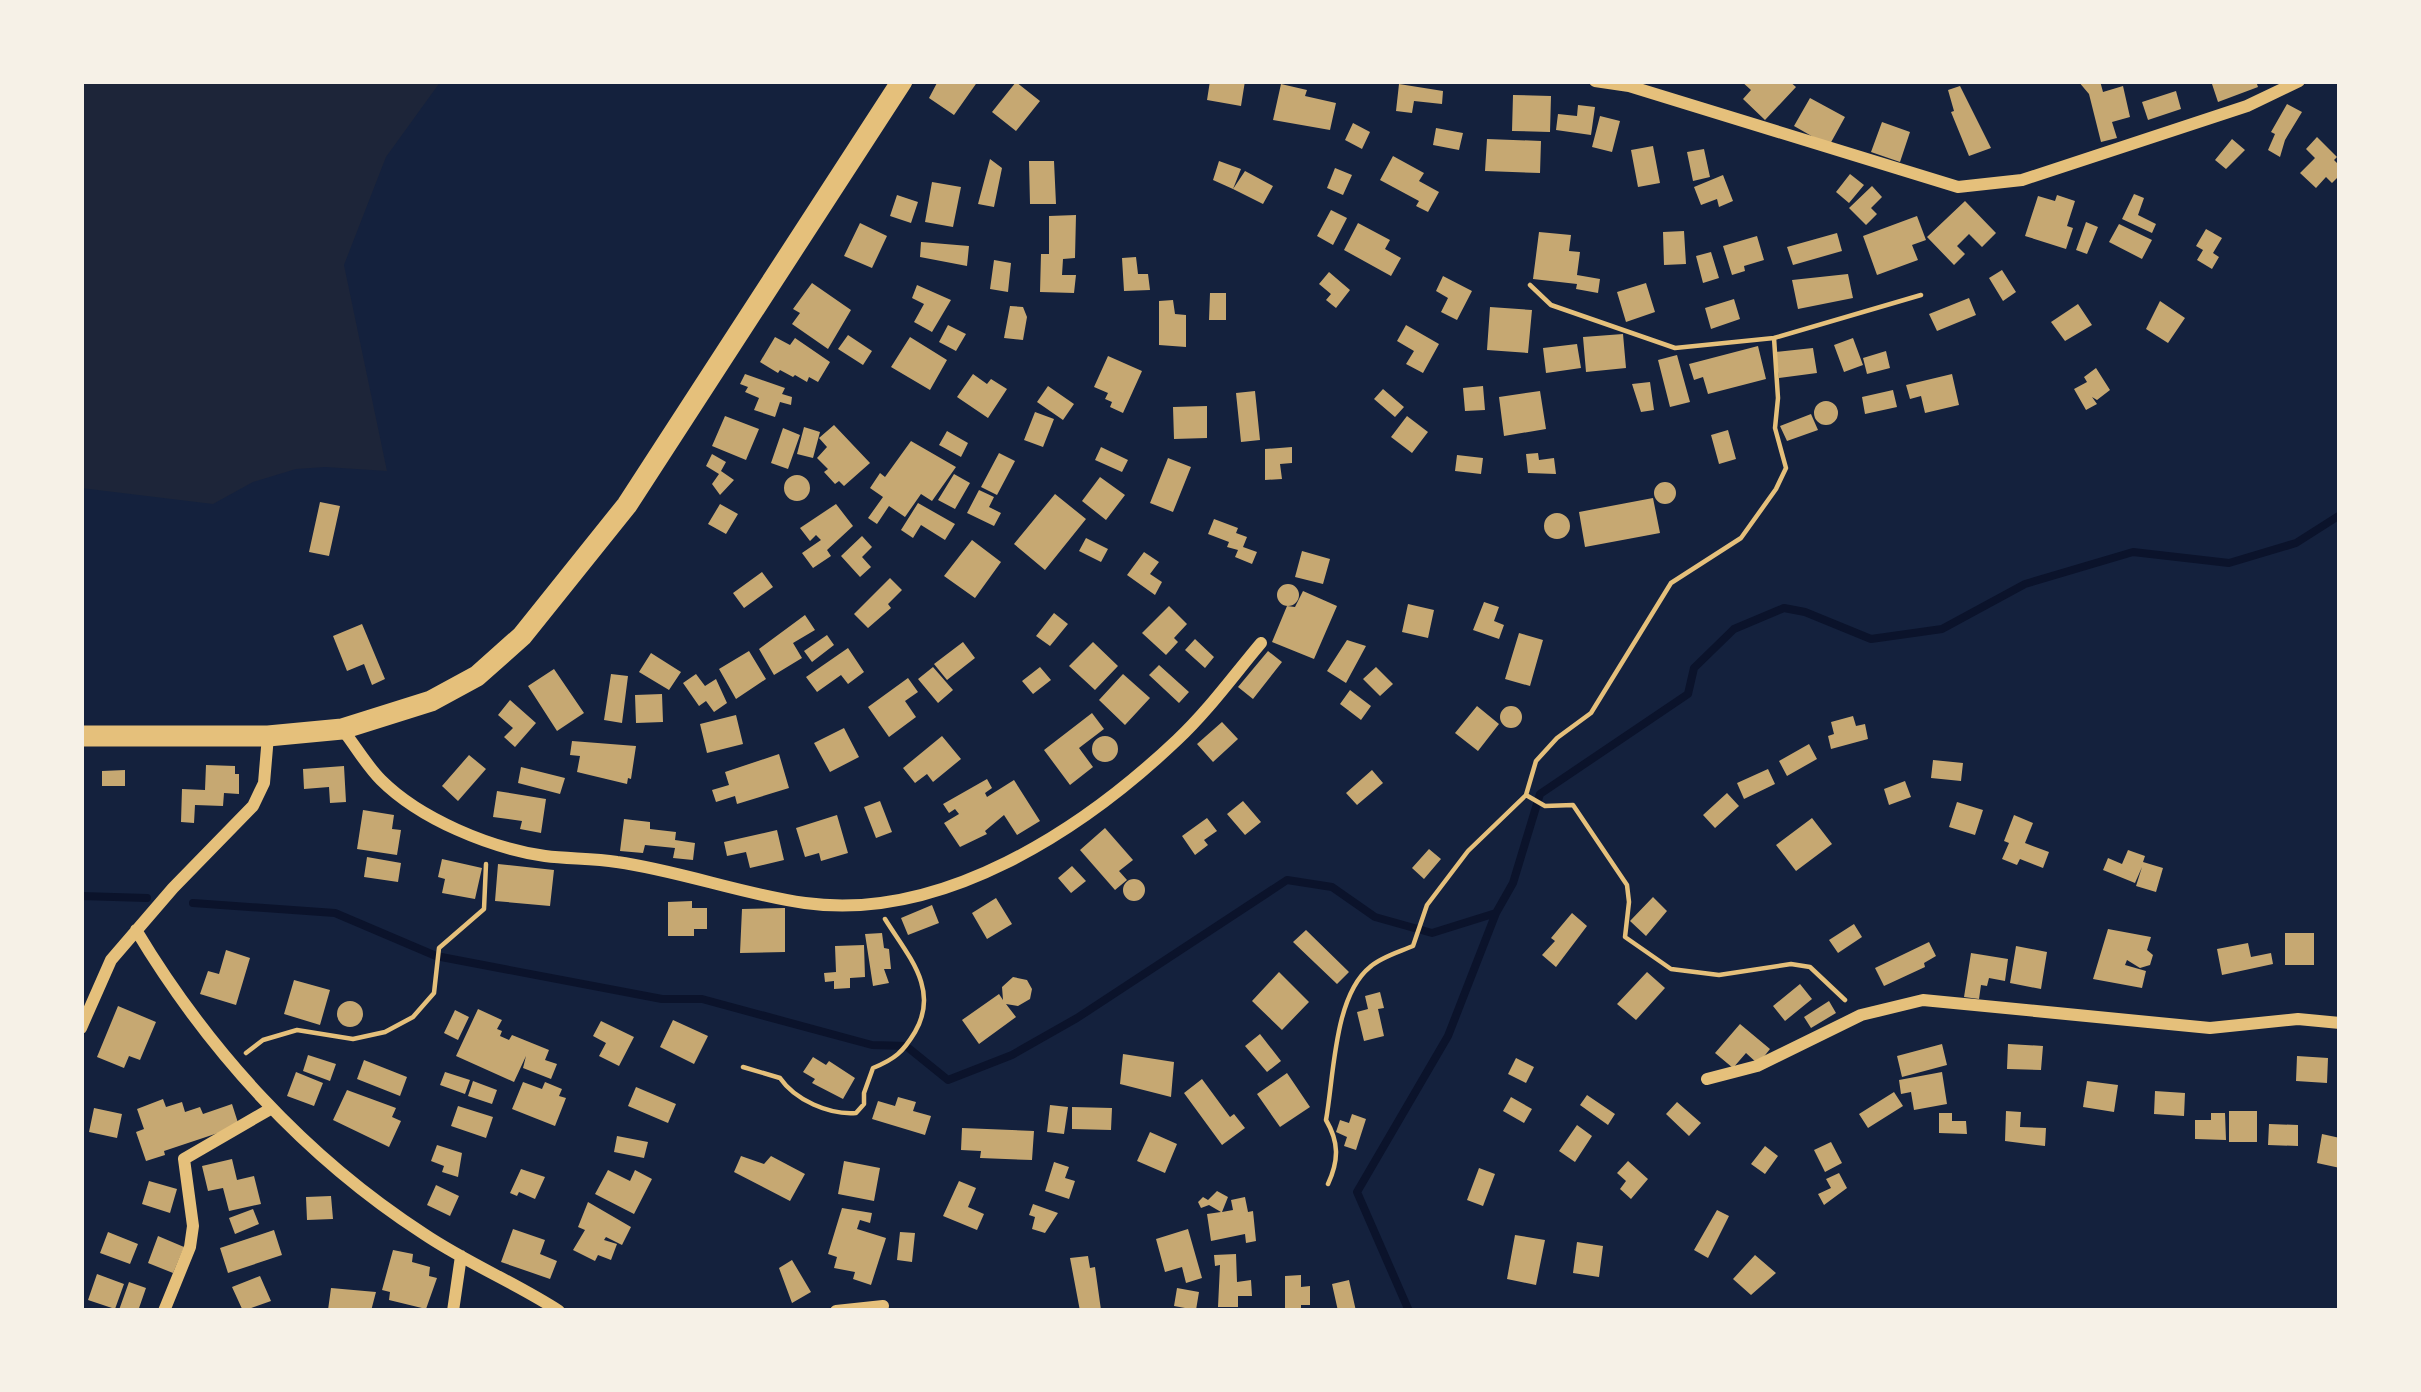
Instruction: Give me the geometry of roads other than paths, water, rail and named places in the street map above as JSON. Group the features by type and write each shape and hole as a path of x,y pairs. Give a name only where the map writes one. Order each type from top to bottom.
{"street":[{"path":"81,736 268,736 342,729 431,700 477,676 522,636 627,505 902,81"},
{"path":"1595,81 1629,86 1958,187 2022,180 2247,106 2299,81"},
{"path":"342,729 382,780 421,810 478,837 540,855 616,862 808,904 876,904 920,897 1027,852 1073,826 1180,738 1261,643"},
{"path":"81,1028 111,960 254,806 264,783 268,736"},
{"path":"136,930 196,1023 272,1108 382,1204 461,1256 560,1311"},
{"path":"1707,1079 1757,1066 1861,1015 1923,1000 2210,1028 2298,1019 2340,1023"},
{"path":"164,1311 190,1247 193,1226 184,1159 272,1108"},
{"path":"453,1311 461,1256"},
{"path":"836,1311 883,1306"}],"waterway":[{"path":"193,903 335,913 436,956 662,999 702,999 872,1045 906,1046 948,1080 1012,1055 1077,1018 1287,880 1332,887 1375,917 1432,933 1496,913 1513,883 1540,794 1688,694 1694,668 1734,629 1784,608 1871,639 1942,629 2025,584 2133,552 2229,563 2296,543 2340,515"},
{"path":"81,896 147,898"},
{"path":"1409,1311 1357,1192 1448,1036 1496,913"}]}
